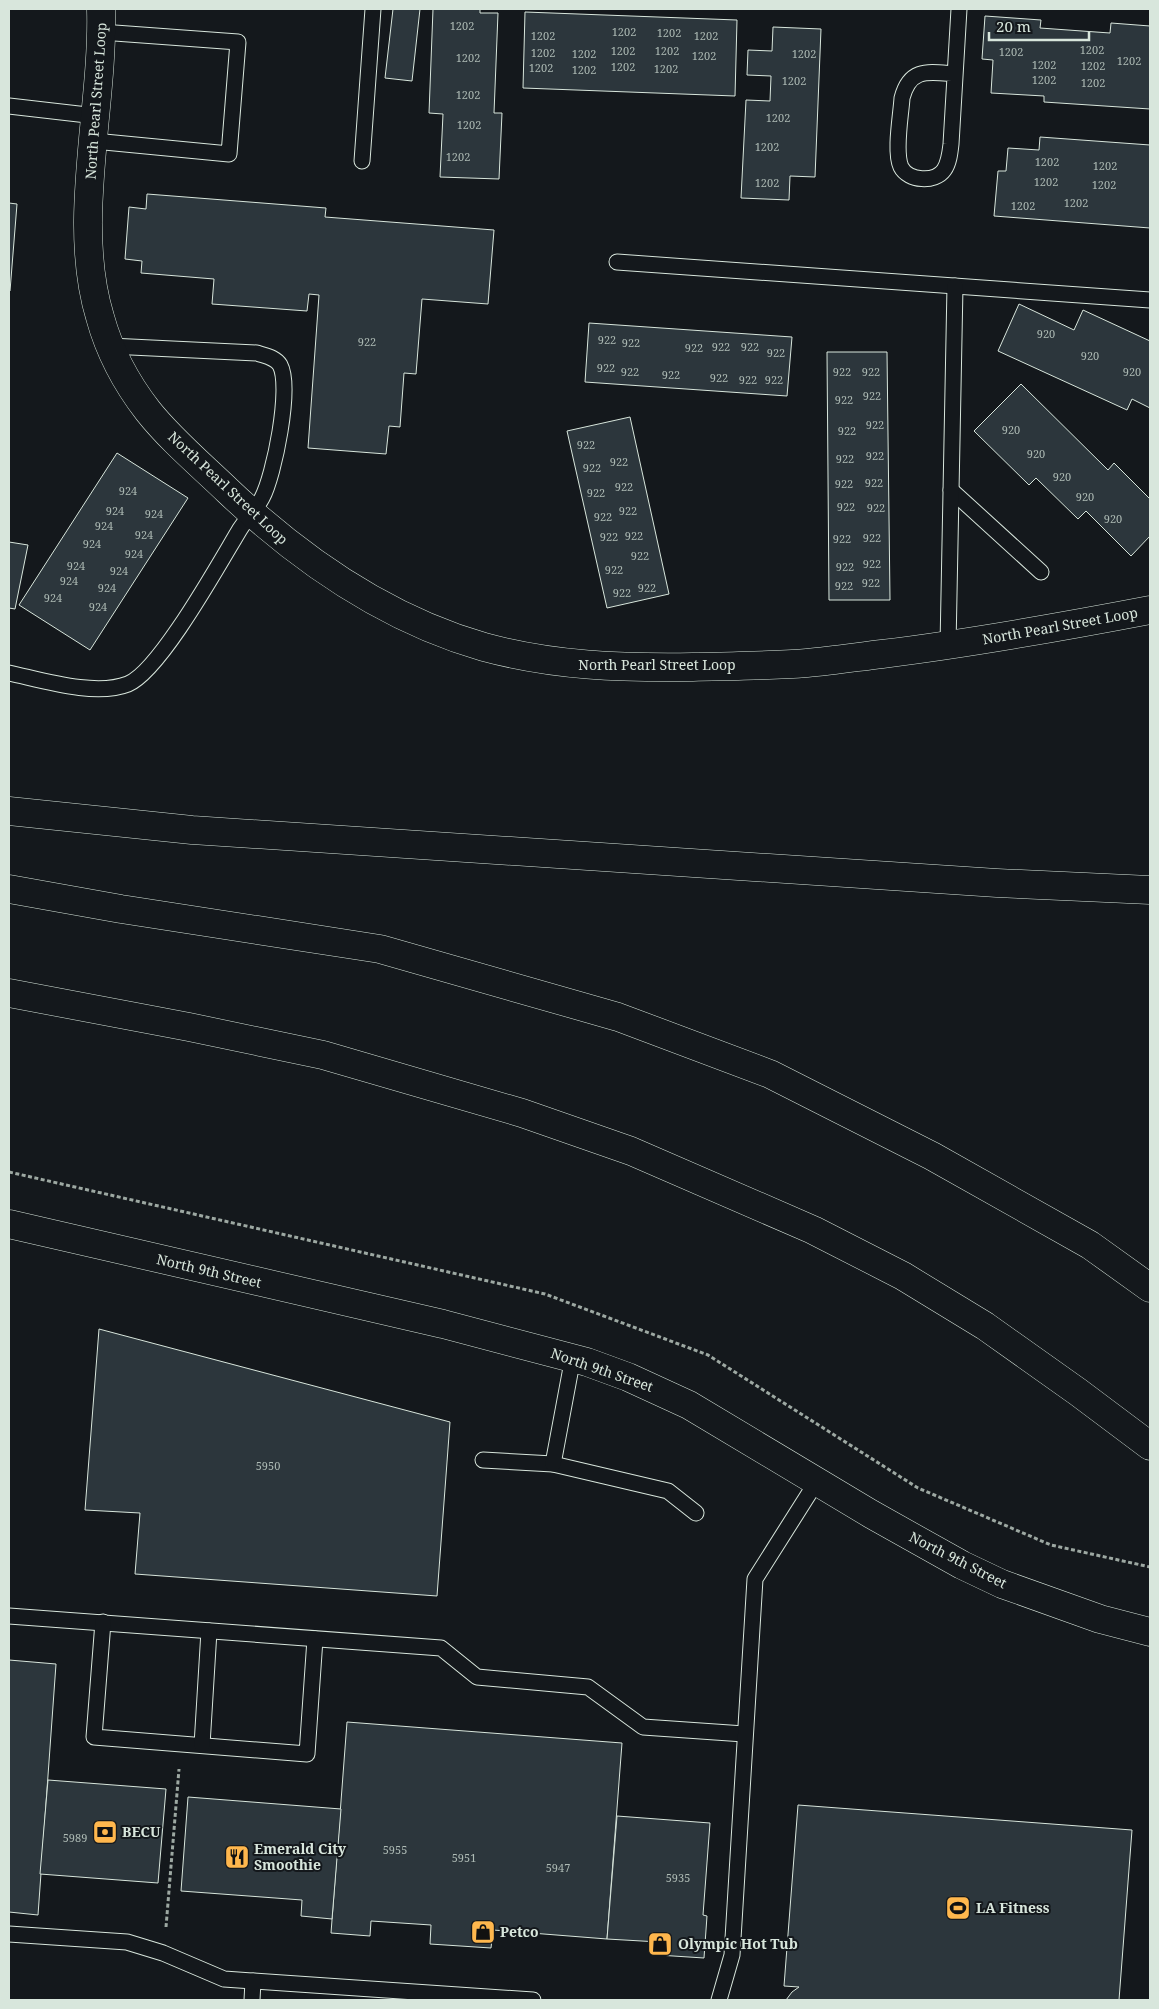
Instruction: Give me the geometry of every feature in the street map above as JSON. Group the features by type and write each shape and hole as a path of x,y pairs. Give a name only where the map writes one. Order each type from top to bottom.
{"main road":[{"name":"North Pearl Street Loop","path":"102,20 89,202 90,266 100,319 110,346 125,375 148,410 250,512 292,548 332,575 388,608 434,629 481,646 528,658 569,664 613,666 724,666 808,663 948,646 1039,632 1150,610"},
{"path":"9,811 192,830 997,883 1150,890"},
{"path":"1119,888 1150,882"},
{"path":"9,889 121,909 380,949 618,1017 770,1074 932,1156 1090,1245 1150,1288"},
{"path":"9,993 189,1027 323,1055 522,1113 631,1151 813,1230 902,1276 984,1326 1078,1392 1146,1444"},
{"name":"North 9th Street","path":"9,1224 434,1322 573,1358 628,1377 689,1405 887,1523 962,1565 1002,1584 1100,1619 1150,1632"}],"lane":[{"path":"362,160 373,9"},
{"path":"955,74 930,72 916,75 910,79 904,89 901,106 899,159 903,169 912,176 934,178 941,174 947,165 951,144 959,9"},
{"path":"9,106 95,128 230,154 238,42 102,20"},
{"path":"617,262 1150,300"},
{"path":"948,646 956,286"},
{"path":"9,673 80,687 99,688 128,684 141,675 168,642 250,512 262,498 275,458 280,432 283,378 280,365 272,358 257,353 110,346"},
{"path":"951,490 1041,572"},
{"path":"553,1464 573,1358"},
{"path":"483,1460 553,1464 668,1491 696,1513"},
{"path":"719,2000 732,1955 744,1734 755,1579 817,1481"},
{"path":"9,1616 441,1648 477,1677 588,1687 643,1727 744,1734"},
{"path":"102,1622 94,1737 202,1746 307,1754 315,1639"},
{"path":"202,1746 209,1631"},
{"path":"9,1934 127,1942 163,1953 224,1979 533,2000"},
{"path":"252,2000 253,1981"}],"path":[{"path":"163,1953 181,1744"}],"building":[{"path":"393,9 420,9 412,81 385,78"},
{"path":"433,9 480,9 480,13 498,13 494,113 502,113 499,179 440,177 443,114 429,113"},
{"path":"525,12 737,20 735,96 523,88"},
{"path":"985,16 1041,20 1040,28 1110,33 1111,23 1150,26 1150,109 1044,102 1044,96 991,93 993,60 982,59"},
{"path":"773,27 821,29 815,177 790,176 789,200 741,198 746,100 770,101 771,76 747,75 748,50 772,51"},
{"path":"1040,137 1150,145 1150,228 994,216 998,171 1006,171 1008,148 1039,150"},
{"path":"147,194 326,208 325,217 494,230 488,304 422,299 416,374 404,373 400,427 389,426 386,454 308,448 319,295 309,294 307,311 212,304 214,279 141,273 142,261 125,259 129,207 146,209"},
{"path":"9,203 17,204 10,291 9,291"},
{"path":"1019,304 1074,330 1083,310 1150,341 1150,408 1132,399 1127,410 998,351"},
{"path":"589,323 792,337 787,396 585,382"},
{"path":"827,352 887,352 890,600 829,600"},
{"path":"1021,384 1108,470 1114,463 1150,499 1150,536 1131,556 1086,511 1078,519 1036,478 1029,485 974,431"},
{"path":"630,417 669,594 607,608 567,431"},
{"path":"117,453 188,498 90,650 19,605"},
{"path":"9,542 28,545 15,609 9,608"},
{"path":"99,1329 450,1422 437,1596 135,1574 140,1513 85,1510"},
{"path":"9,1660 56,1664 38,1915 9,1912"},
{"path":"347,1722 622,1743 607,1939 493,1930 491,1948 430,1944 431,1925 371,1921 370,1936 331,1933"},
{"path":"48,1780 166,1789 158,1883 40,1874"},
{"path":"188,1797 341,1809 332,1919 301,1916 302,1900 181,1891"},
{"name":"LA Fitness","path":"798,1805 1132,1830 1119,2000 786,2000 799,1987 784,1986"},
{"path":"617,1816 710,1823 703,1915 707,1916 704,1958 658,1955 659,1942 607,1939"}],"place":[{"name":"BECU","path":"105,1832"},
{"name":"Emerald City Smoothie","path":"237,1857"},
{"name":"LA Fitness","path":"958,1908"},
{"name":"Petco","path":"483,1932"},
{"name":"Olympic Hot Tub","path":"660,1944"}]}
